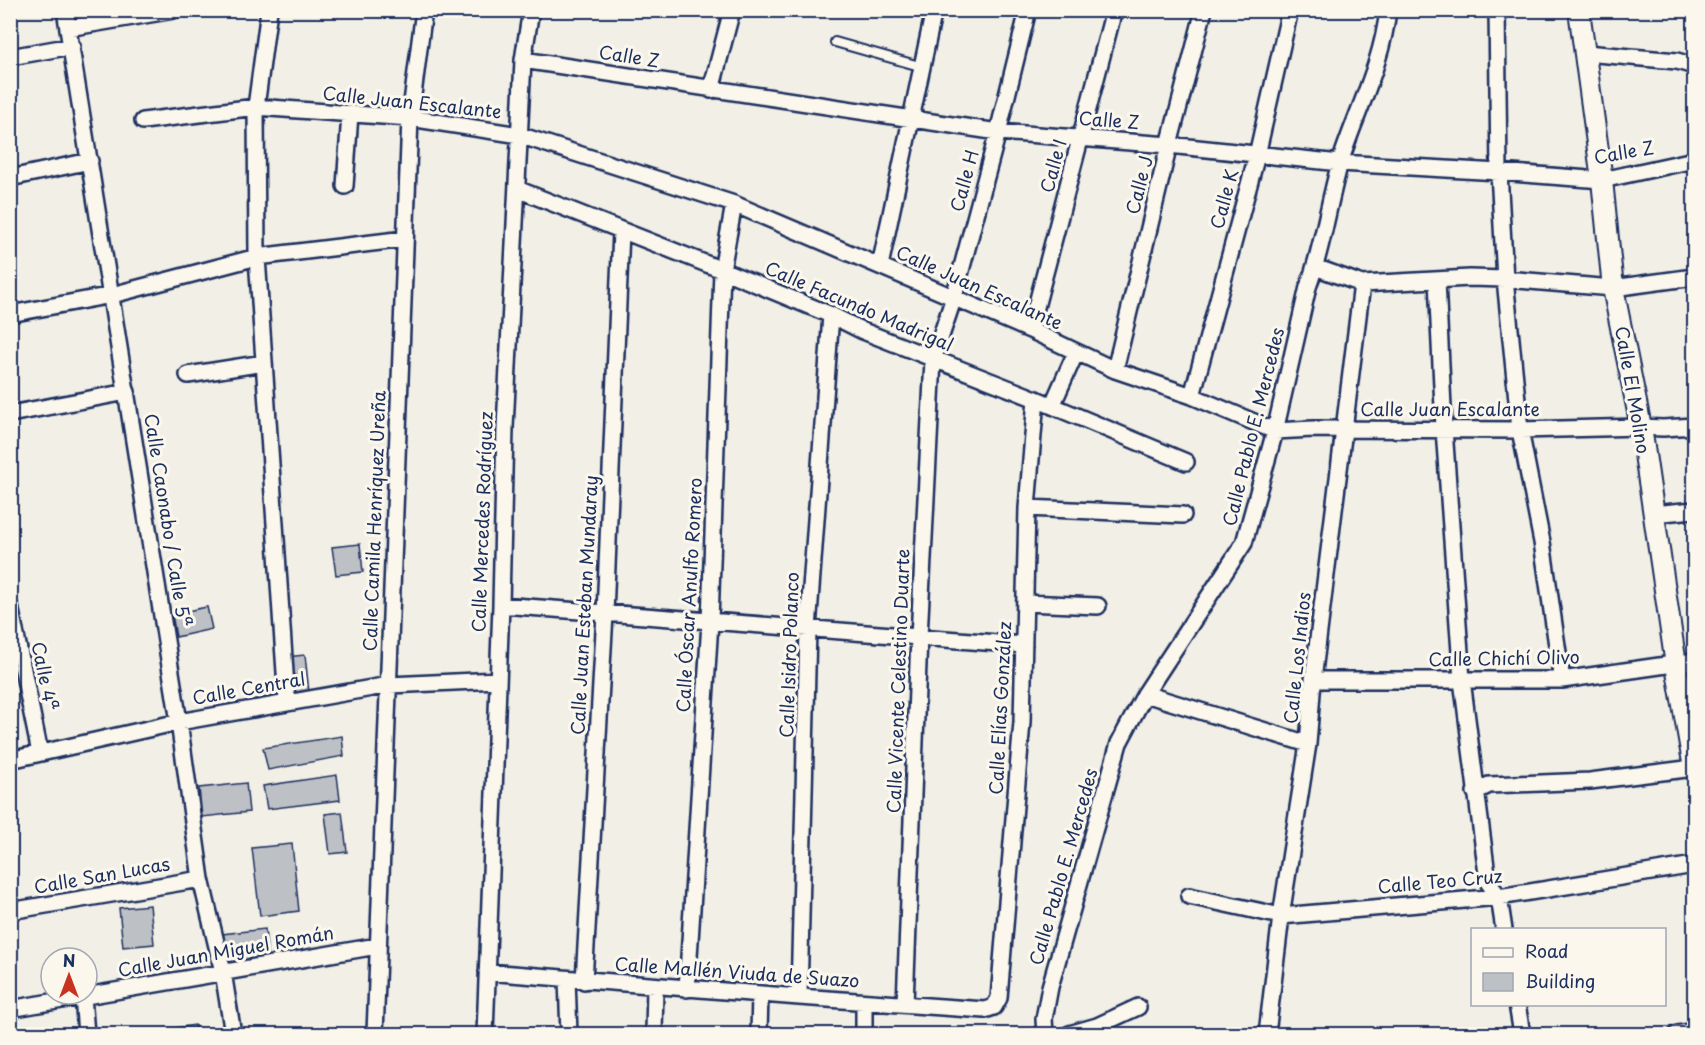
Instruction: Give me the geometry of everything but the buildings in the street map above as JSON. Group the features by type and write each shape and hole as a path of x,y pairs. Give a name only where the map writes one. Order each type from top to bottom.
{"street":[{"name":"Calle Caonabo / Calle 5ª","path":"65,10 128,392 201,879 223,972 233,1035"},
{"path":"68,28 174,10"},
{"path":"270,10 256,107 257,257 287,702"},
{"name":"Calle Camila Henríquez Ureña","path":"375,1035 410,118 424,10"},
{"name":"Calle Mercedes Rodríguez","path":"485,1035 501,605 505,428 523,60 531,10"},
{"path":"711,90 732,10"},
{"path":"879,266 934,10"},
{"name":"Calle H","path":"933,360 954,297 1028,10"},
{"name":"Calle I","path":"1030,330 1082,139 1114,10"},
{"name":"Calle J","path":"1115,370 1204,10"},
{"name":"Calle K","path":"1192,396 1257,155 1290,10"},
{"name":"Calle Pablo E. Mercedes","path":"1045,1035 1044,1019 1050,987 1119,743 1145,694 1244,543 1275,431 1308,287 1340,164 1378,61 1388,10"},
{"path":"1497,10 1498,172 1505,279 1520,430 1542,542 1562,680"},
{"name":"Calle El Molino","path":"1579,10 1602,180 1613,288 1641,426 1653,514 1685,663 1695,768"},
{"path":"10,57 72,46"},
{"path":"1585,53 1677,61 1695,66"},
{"name":"Calle Z","path":"523,60 998,132 1169,145 1340,164 1602,180 1695,160"},
{"name":"Calle Juan Escalante","path":"143,121 256,107 410,118 519,135 734,204 1030,330 1115,370 1192,396 1275,431 1520,430 1695,426"},
{"path":"345,186 350,114"},
{"path":"10,178 90,161"},
{"name":"Calle Facundo Madrigal","path":"517,189 722,270 933,360 1036,399 1186,462"},
{"name":"Calle Óscar Anulfo Romero","path":"687,989 710,622 722,270 734,204"},
{"name":"Calle Juan Esteban Mundaray","path":"584,981 605,614 621,231"},
{"path":"10,314 112,295 257,257 405,239"},
{"path":"1315,267 1362,284 1505,279 1613,288 1695,277"},
{"path":"1437,280 1444,429 1462,680 1488,882 1499,897 1504,928"},
{"name":"Calle Los Indios","path":"1267,1035 1281,916 1308,744 1343,429 1362,284"},
{"name":"Calle Isidro Polanco","path":"799,997 808,629 831,315"},
{"path":"1052,406 1076,352"},
{"name":"Calle Vicente Celestino Duarte","path":"905,1004 919,637 933,360"},
{"path":"188,375 264,363"},
{"path":"10,414 128,392"},
{"name":"Calle Elías González","path":"985,1010 994,1007 999,998 1022,722 1027,508 1036,399"},
{"path":"1027,508 1183,514"},
{"path":"1653,514 1695,510"},
{"path":"1025,603 1098,606"},
{"path":"501,605 1024,645"},
{"name":"Calle 4ª","path":"10,606 40,753"},
{"name":"Calle Chichí Olivo","path":"1314,680 1562,680 1685,663"},
{"name":"Calle Central","path":"10,760 179,722 389,685 498,680"},
{"path":"1145,694 1308,744"},
{"path":"1475,792 1489,785 1590,781 1695,768"},
{"name":"Calle Teo Cruz","path":"1189,896 1281,916 1499,897 1695,865"},
{"name":"Calle San Lucas","path":"10,912 201,879"},
{"name":"Calle Juan Miguel Román","path":"99,993 377,946"},
{"name":"Calle Mallén Viuda de Suazo","path":"487,972 985,1010"},
{"path":"567,979 569,1035"},
{"path":"654,1035 655,986"},
{"path":"759,1035 760,994"},
{"path":"864,1002 864,1035"},
{"name":"Calle Juan Miguel Román","path":"10,1009 39,1004"},
{"path":"84,1006 86,1035"},
{"path":"1517,1006 1522,1035"},
{"path":"1069,1035 1097,1026 1138,1007"},
{"path":"1677,1035 1695,1031"}],"lane":[{"path":"835,42 922,67"}]}
